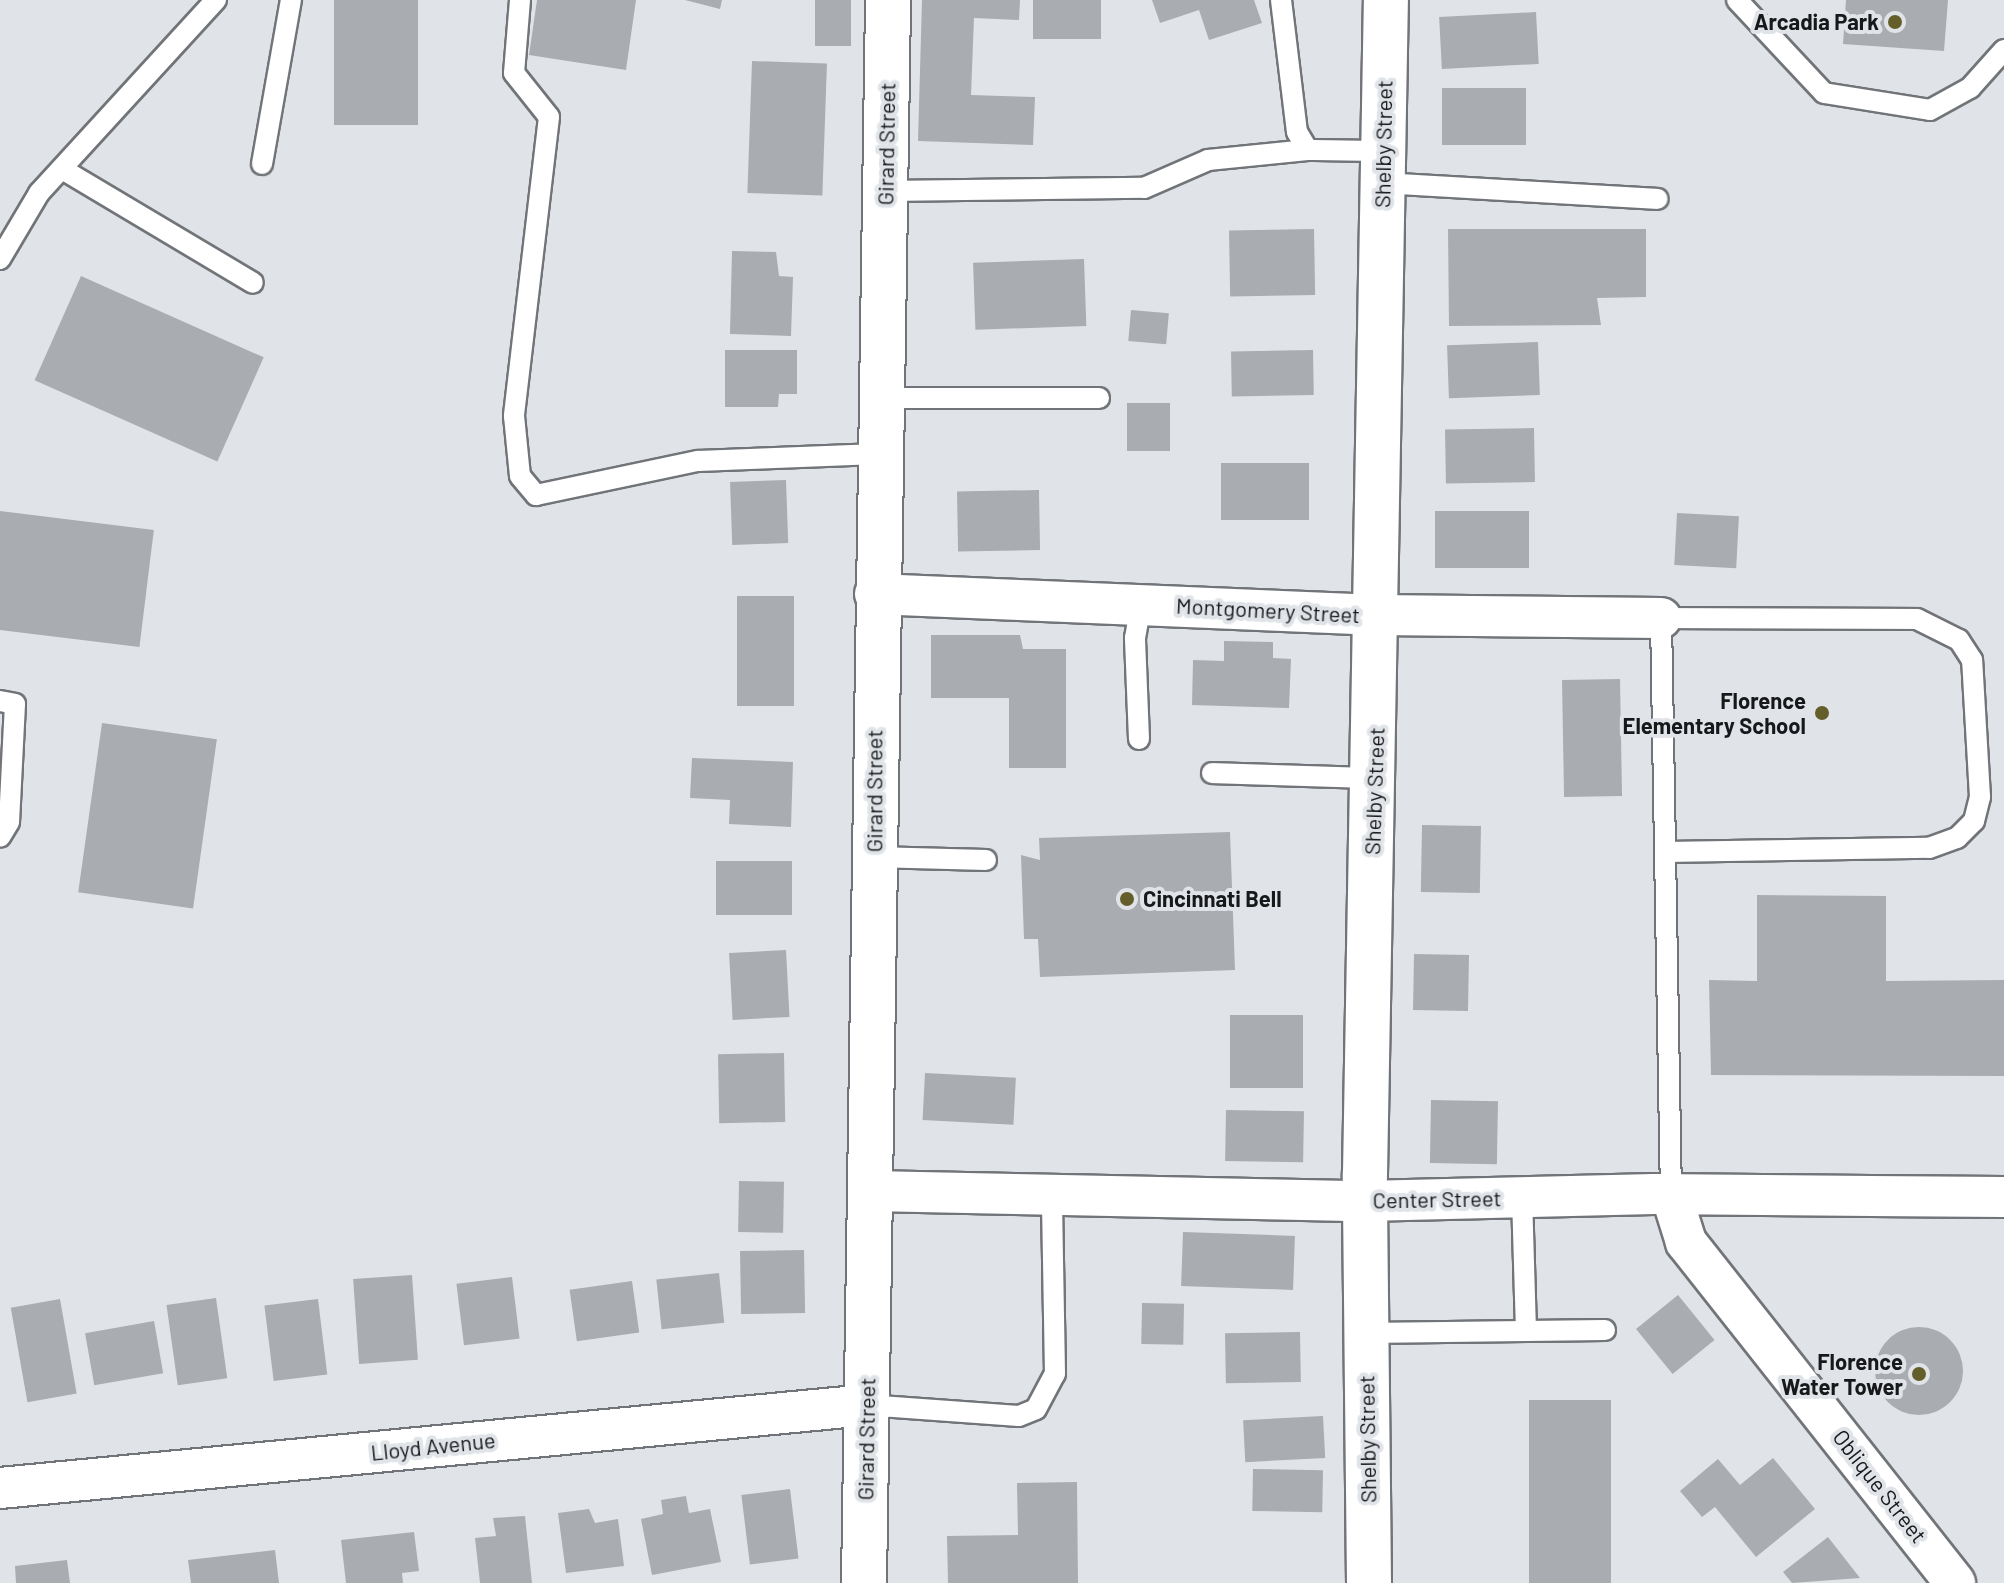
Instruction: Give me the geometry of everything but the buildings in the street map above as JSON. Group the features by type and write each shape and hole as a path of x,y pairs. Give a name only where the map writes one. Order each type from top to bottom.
{"street":[{"name":"Girard Street","path":"864,1583 871,1191 875,594 888,0"},
{"name":"Shelby Street","path":"1369,1583 1365,1201 1386,0"},
{"name":"Montgomery Street","path":"875,594 1377,615 1661,618"},
{"name":"Center Street","path":"871,1191 1365,1201 1671,1194 2003,1195"},
{"name":"Oblique Street","path":"1671,1194 1686,1242 1955,1583"},
{"name":"Lloyd Avenue","path":"0,1488 866,1405"}],"lane":[{"path":"0,259 39,193 216,0"},
{"path":"262,164 291,0"},
{"path":"520,0 514,73 549,117 514,416 520,476 536,495 698,461 878,454"},
{"path":"1281,0 1297,132 1308,150"},
{"path":"1737,0 1824,93 1930,110 1970,88 2004,50"},
{"path":"885,191 1144,188 1208,160 1308,150 1383,167 1658,199"},
{"path":"62,169 253,283"},
{"path":"880,398 1099,398"},
{"path":"1139,739 1135,638 1141,604"},
{"path":"1665,852 1929,848 1966,830 1980,797 1972,660 1938,624 1917,619 1661,618 1665,852 1671,1194"},
{"path":"0,701 15,704 9,822 0,837"},
{"path":"1212,773 1374,778"},
{"path":"874,857 986,860"},
{"path":"866,1405 1019,1416 1036,1409 1055,1374 1052,1195"},
{"path":"1522,1198 1526,1331"},
{"path":"1366,1333 1605,1330"}],"place":[{"name":"Arcadia Park","path":"1895,22"},
{"name":"Florence Elementary School","path":"1822,713"},
{"name":"Cincinnati Bell","path":"1127,899"},
{"name":"Florence Water Tower","path":"1919,1374"}]}
